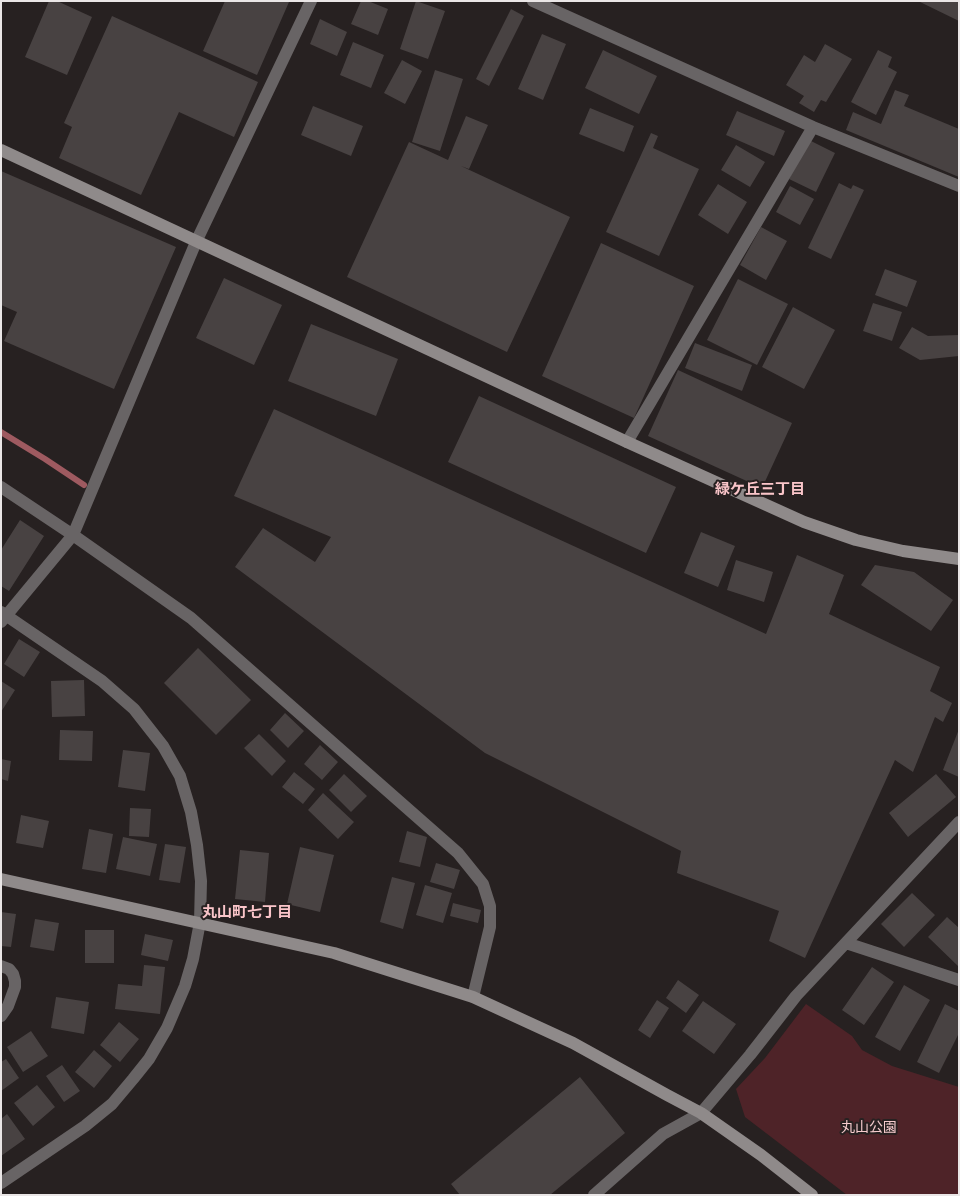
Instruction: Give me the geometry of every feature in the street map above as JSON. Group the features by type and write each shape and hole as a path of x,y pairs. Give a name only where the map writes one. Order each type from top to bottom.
{"street":[{"path":"1,1184 85,1126 112,1104 149,1058 166,1028 185,986 193,959 200,922 201,881 191,812 180,776 163,746 134,709 102,681 3,617 73,535 196,242 312,1"},
{"path":"533,1 813,127 959,186"},
{"path":"627,442 813,127"},
{"path":"1,150 627,442 804,522 856,540 903,551 959,559"},
{"path":"1,487 191,618 458,852 483,884 490,906 490,927 473,998"},
{"path":"594,1195 662,1134 701,1113 796,996 959,822"},
{"path":"1,879 334,953 473,998 573,1042 701,1113 762,1155 812,1195"},
{"path":"846,943 959,980"},
{"path":"1,966 13,974 15,987 8,1006 1,1016"}],"green space":[{"name":"丸山公園","path":"806,1004 852,1036 862,1050 892,1066 959,1087 959,1195 847,1195 745,1117 736,1089 765,1058"}],"building":[{"path":"49,1 57,1 92,17 67,75 25,57"},
{"path":"225,1 289,2 257,75 203,51"},
{"path":"361,1 368,1 388,9 378,35 351,24"},
{"path":"416,1 445,11 428,59 400,49"},
{"path":"918,1 959,1 959,21"},
{"path":"511,9 524,16 489,86 476,79"},
{"path":"112,16 258,82 234,137 179,112 141,195 59,158 72,127 64,123"},
{"path":"320,19 347,32 337,56 310,44"},
{"path":"542,34 566,44 543,100 518,89"},
{"path":"353,42 384,55 371,88 340,75"},
{"path":"825,44 852,59 826,102 821,100 814,112 799,103 804,96 786,85 804,55 815,62"},
{"path":"603,50 657,76 639,114 585,88"},
{"path":"878,50 892,57 888,67 897,72 876,115 851,102"},
{"path":"402,60 422,71 405,104 384,93"},
{"path":"435,70 463,79 440,151 412,142"},
{"path":"895,90 909,95 904,106 959,129 959,177 846,130 853,112 881,124"},
{"path":"313,106 363,126 351,156 301,135"},
{"path":"590,108 634,126 624,152 579,134"},
{"path":"737,111 785,131 774,156 726,135"},
{"path":"466,116 488,125 469,169 461,166 570,217 507,352 347,277 409,142 448,160"},
{"path":"651,133 658,136 653,148 699,169 659,256 606,232"},
{"path":"809,140 835,153 816,192 789,179"},
{"path":"736,145 765,162 750,187 721,170"},
{"path":"1,171 176,247 114,389 4,341 17,312 1,305"},
{"path":"839,183 851,189 853,185 864,190 831,259 808,248"},
{"path":"718,184 747,202 728,234 698,215"},
{"path":"790,186 814,199 800,225 776,212"},
{"path":"761,227 787,241 766,280 740,265"},
{"path":"601,243 694,286 634,418 542,376"},
{"path":"885,269 917,281 907,307 875,295"},
{"path":"224,278 282,305 254,365 196,338"},
{"path":"738,279 788,304 757,365 707,340"},
{"path":"873,303 902,312 892,341 863,331"},
{"path":"793,307 835,330 804,389 762,367"},
{"path":"311,324 398,359 376,416 288,381"},
{"path":"912,327 928,336 959,335 959,356 920,360 899,348"},
{"path":"695,343 752,365 742,391 685,368"},
{"path":"678,370 792,423 762,488 648,436"},
{"path":"479,396 676,487 646,553 448,462"},
{"path":"274,409 766,634 797,555 844,575 829,614 940,667 930,691 952,703 943,722 935,717 913,772 895,760 805,958 769,941 779,911 677,873 681,851 485,753 235,567 263,528 315,562 331,537 234,496"},
{"path":"20,520 44,536 9,591 1,586 1,550"},
{"path":"701,532 735,546 718,587 684,573"},
{"path":"736,560 773,572 764,602 727,590"},
{"path":"875,565 914,572 953,600 931,631 861,585"},
{"path":"19,639 40,652 24,677 4,664"},
{"path":"198,648 251,700 216,735 164,683"},
{"path":"84,680 85,716 52,717 51,681"},
{"path":"1,681 15,690 1,712"},
{"path":"285,713 304,731 288,748 270,730"},
{"path":"959,729 959,777 943,770"},
{"path":"60,730 93,731 92,761 59,760"},
{"path":"259,734 286,761 272,776 244,748"},
{"path":"320,745 338,762 322,780 304,764"},
{"path":"123,750 150,753 145,791 118,787"},
{"path":"1,759 11,761 8,781 1,779"},
{"path":"294,772 315,789 303,804 282,787"},
{"path":"344,774 367,796 351,812 329,790"},
{"path":"936,774 956,797 908,837 889,813"},
{"path":"323,793 354,822 338,839 308,810"},
{"path":"130,808 151,809 149,837 129,836"},
{"path":"21,815 49,821 43,848 16,843"},
{"path":"89,829 113,834 106,873 82,869"},
{"path":"407,831 427,837 420,867 399,862"},
{"path":"123,837 157,844 150,876 116,869"},
{"path":"165,844 186,847 180,883 159,880"},
{"path":"300,847 334,855 320,912 287,904"},
{"path":"240,850 269,853 265,902 235,899"},
{"path":"436,863 460,870 454,889 430,882"},
{"path":"392,877 415,883 403,929 380,922"},
{"path":"425,885 452,893 443,923 416,915"},
{"path":"912,893 935,915 904,947 881,924"},
{"path":"453,903 481,910 478,923 450,916"},
{"path":"1,912 16,914 11,947 1,946"},
{"path":"947,917 959,928 959,967 928,937"},
{"path":"35,919 59,923 54,951 30,947"},
{"path":"85,930 114,930 114,963 85,963"},
{"path":"145,934 173,940 168,961 141,955"},
{"path":"144,965 165,967 160,1014 115,1009 118,984 142,986"},
{"path":"872,967 894,982 864,1025 842,1010"},
{"path":"678,980 699,995 686,1013 666,998"},
{"path":"904,985 930,1000 900,1051 875,1037"},
{"path":"56,997 89,1002 84,1034 51,1028"},
{"path":"657,1000 669,1008 650,1038 638,1030"},
{"path":"703,1001 736,1024 714,1054 682,1031"},
{"path":"945,1004 959,1011 959,1033 939,1073 917,1062"},
{"path":"119,1022 139,1039 120,1062 100,1045"},
{"path":"31,1031 48,1056 23,1072 7,1047"},
{"path":"94,1050 112,1066 94,1088 75,1072"},
{"path":"6,1059 19,1078 1,1091 1,1062"},
{"path":"62,1065 80,1091 64,1102 46,1076"},
{"path":"580,1077 625,1133 550,1195 460,1195 451,1184"},
{"path":"37,1085 55,1107 33,1126 14,1103"},
{"path":"7,1114 25,1139 1,1156 1,1119"}],"waterway":[{"path":"1,432 84,485"}],"district":[{"name":"緑ケ丘三丁目","path":"760,490"},
{"name":"丸山町七丁目","path":"247,913"}]}
